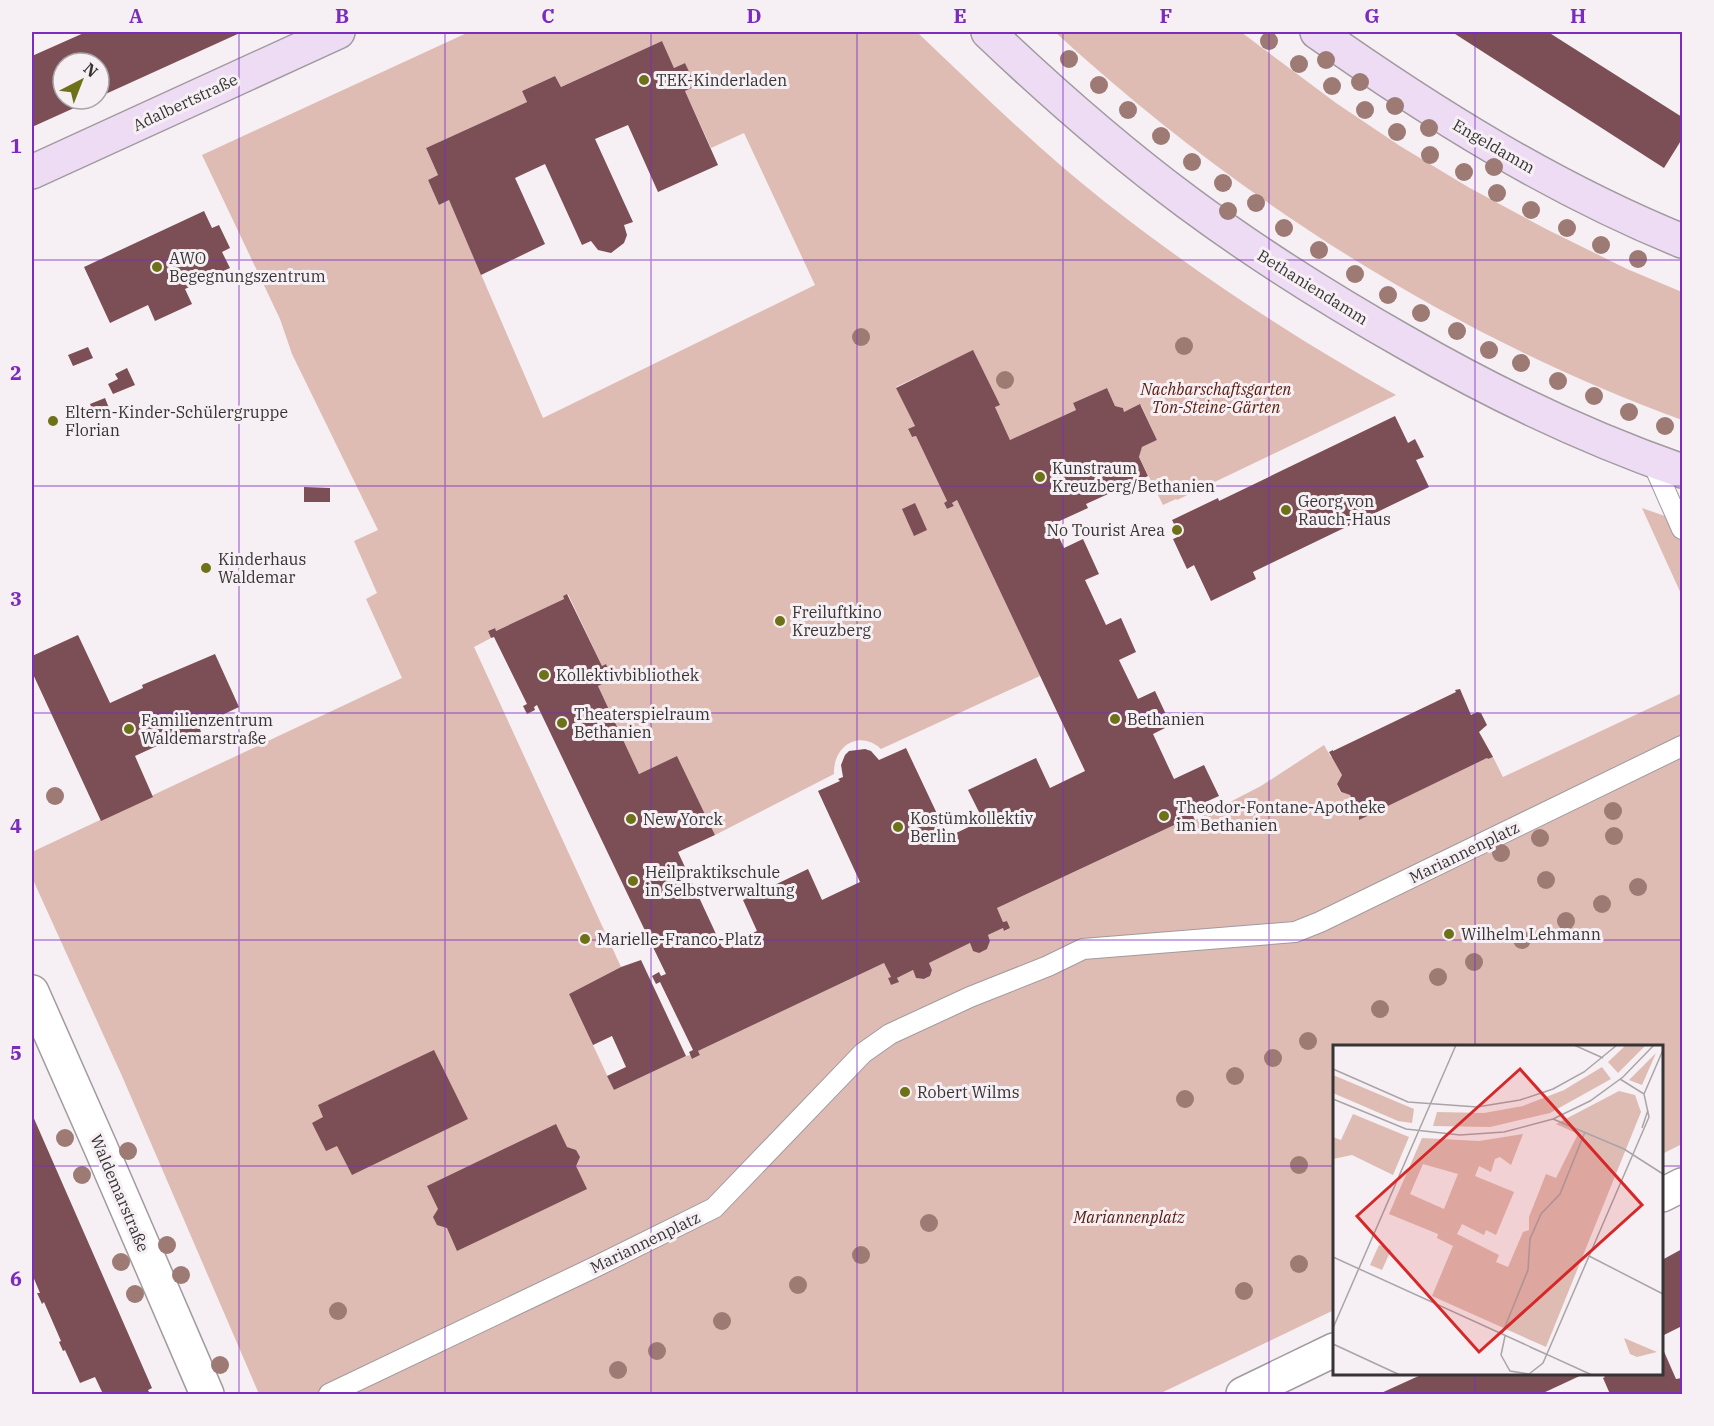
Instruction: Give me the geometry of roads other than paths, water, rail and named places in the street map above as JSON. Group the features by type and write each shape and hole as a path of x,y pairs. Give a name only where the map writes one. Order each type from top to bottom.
{"street":[{"name":"Adalbertstraße","path":"32,172 338,32"},
{"name":"Bethaniendamm","path":"988,32 1102,135 1186,201 1299,279 1455,371 1578,430 1668,466"},
{"name":"Engeldamm","path":"1317,32 1424,105 1499,150 1613,210 1683,241"},
{"name":"Waldemarstraße","path":"32,992 207,1395"},
{"path":"1663,1195 1683,1185"},
{"path":"1243,1395 1333,1351"}],"lane":[{"path":"1668,466 1683,529"},
{"name":"Mariannenplatz","path":"329,1395 714,1208 863,1053 890,1034 1083,949 1295,932 1683,746"}],"place":[{"name":"TEK-Kinderladen","path":"644,80"},
{"name":"AWO Begegnungszentrum","path":"157,267"},
{"name":"Eltern-Kinder-Schülergruppe Florian","path":"53,421"},
{"name":"Kunstraum Kreuzberg/Bethanien","path":"1040,477"},
{"name":"Georg von Rauch-Haus","path":"1286,510"},
{"name":"No Tourist Area","path":"1177,530"},
{"name":"Kinderhaus Waldemar","path":"206,568"},
{"name":"Freiluftkino Kreuzberg","path":"780,621"},
{"name":"Kollektivbibliothek","path":"544,675"},
{"name":"Bethanien","path":"1115,719"},
{"name":"Theaterspielraum Bethanien","path":"562,723"},
{"name":"Familienzentrum Waldemarstraße","path":"129,729"},
{"name":"Theodor-Fontane-Apotheke im Bethanien","path":"1164,816"},
{"name":"New Yorck","path":"631,819"},
{"name":"Kostümkollektiv Berlin","path":"898,827"},
{"name":"Heilpraktikschule in Selbstverwaltung","path":"633,881"},
{"name":"Wilhelm Lehmann","path":"1449,934"},
{"name":"Marielle-Franco-Platz","path":"585,939"},
{"name":"Robert Wilms","path":"905,1092"}],"park label":[{"name":"Nachbarschaftsgarten Ton-Steine-Gärten","path":"1216,398"}]}
